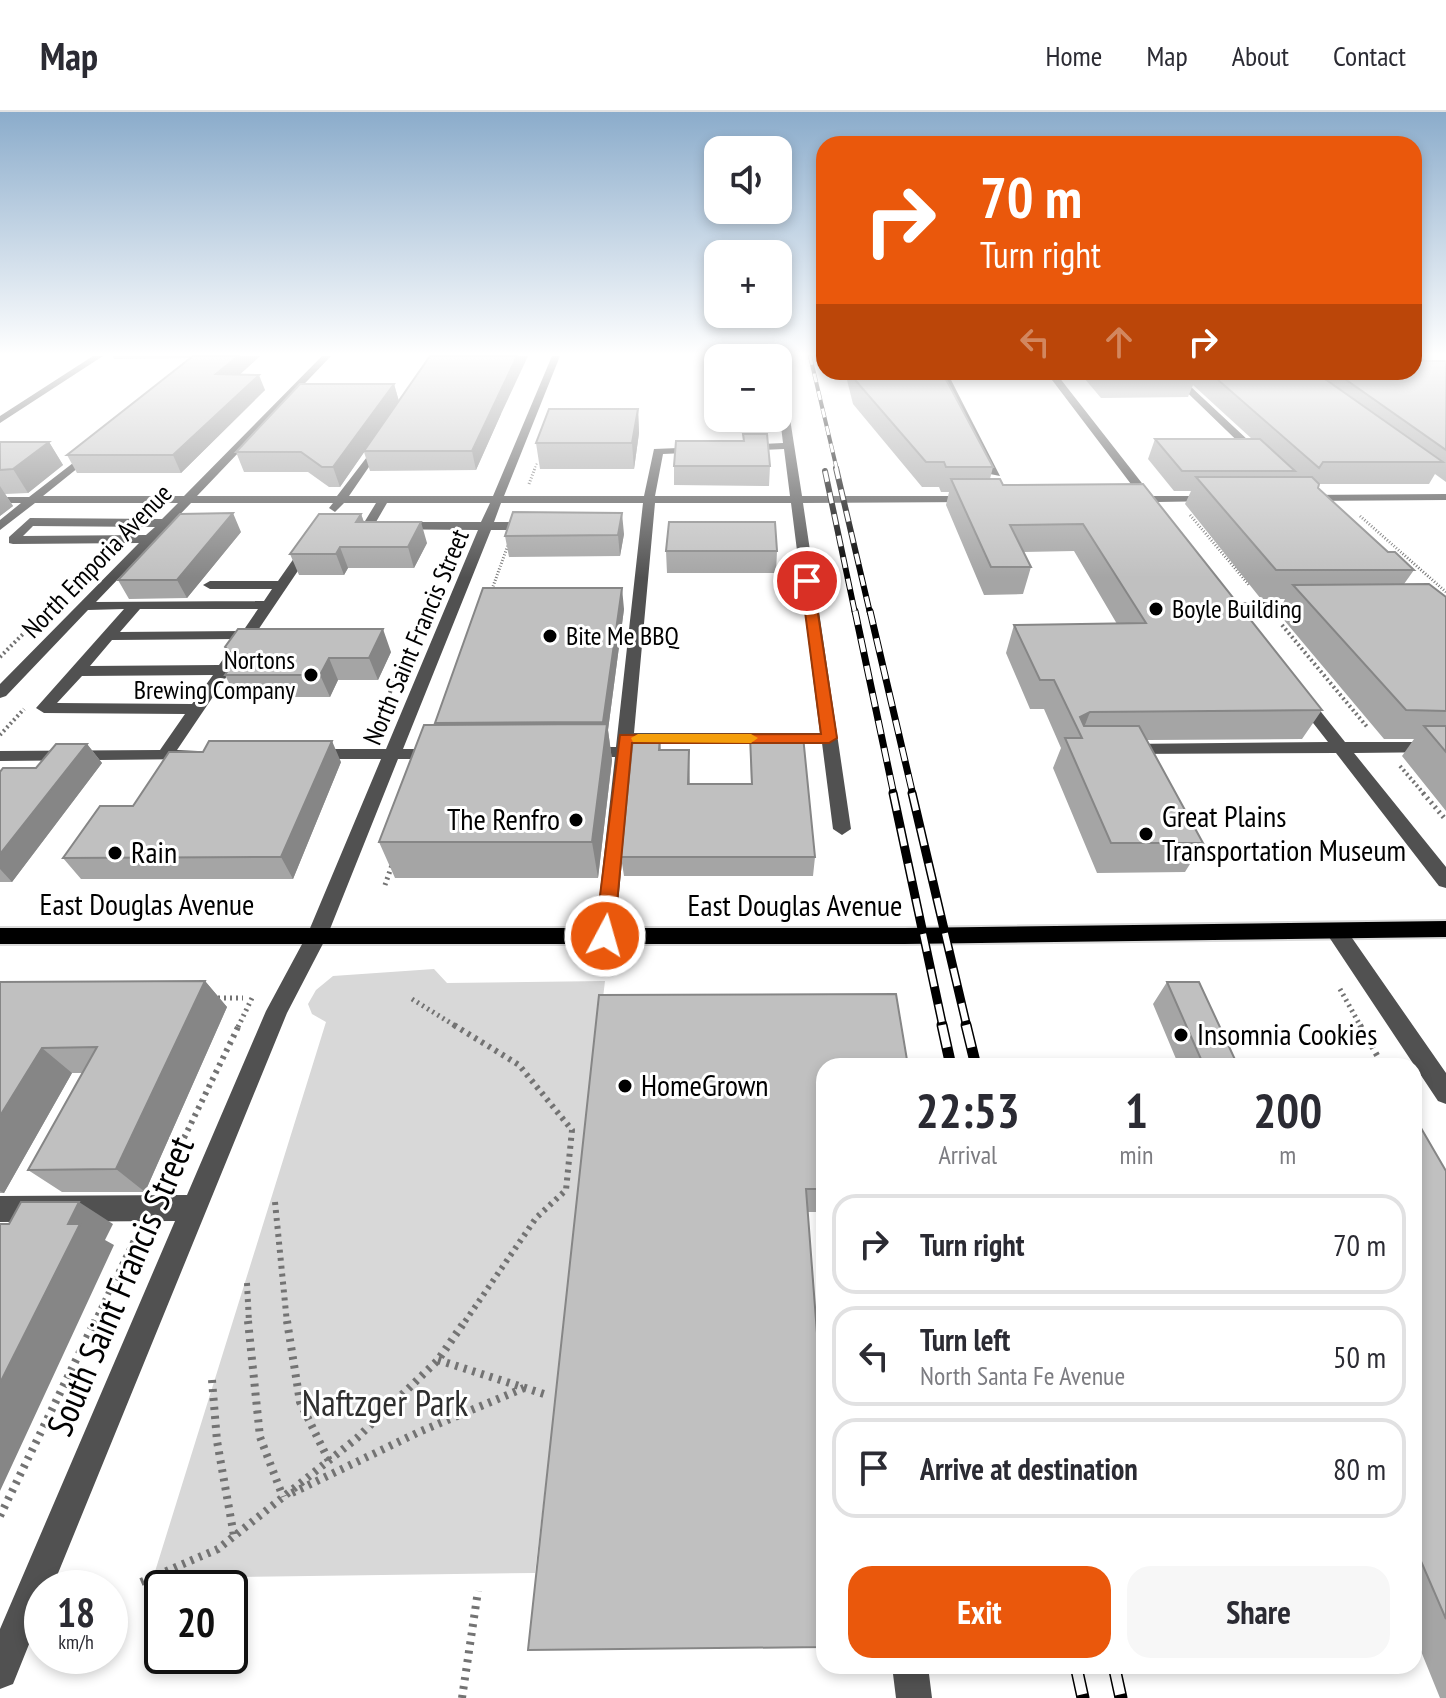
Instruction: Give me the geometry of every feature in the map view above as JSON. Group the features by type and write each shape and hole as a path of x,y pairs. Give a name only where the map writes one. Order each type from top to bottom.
{"main road":[{"name":"East Douglas Avenue","path":"0,936 605,936 1446,929"}],"street":[{"name":"North Emporia Avenue","path":"0,693 255,430"},
{"path":"165,755 389,430"},
{"name":"North Saint Francis Street","path":"318,934 527,430"},
{"path":"973,430 996,474"},
{"path":"1095,430 1167,522"},
{"path":"1232,430 1273,469"},
{"path":"786,432 842,829"},
{"path":"0,526 104,441"},
{"path":"735,448 788,446"},
{"path":"605,936 624,745 639,527 649,500 658,451 720,449"},
{"path":"1322,516 1295,494 1445,492"},
{"path":"1111,499 1233,498"},
{"path":"384,499 368,526 545,526"},
{"path":"0,500 987,499"},
{"path":"54,500 13,540 149,539"},
{"path":"576,517 580,500"},
{"path":"30,522 164,523"},
{"path":"210,585 282,585"},
{"path":"1244,623 1228,602 1267,606 1328,606"},
{"path":"136,605 44,708 197,709"},
{"path":"84,606 269,605"},
{"path":"108,636 247,635"},
{"path":"78,671 223,670"},
{"path":"1292,685 1446,881"},
{"path":"560,753 624,745 829,738"},
{"path":"1110,749 1446,747"},
{"path":"288,754 464,753"},
{"path":"0,756 211,755"},
{"path":"1336,931 1446,1093"},
{"name":"South Saint Francis Street","path":"0,1671 277,1011 318,934"},
{"path":"0,1209 194,1208"},
{"path":"911,1674 914,1698"}],"path":[{"path":"1183,507 1446,820"},
{"path":"1360,515 1446,592"},
{"path":"489,597 515,526"},
{"path":"385,885 396,856"},
{"path":"1340,989 1379,1058"},
{"path":"0,1516 247,998 196,998"},
{"path":"141,1582 218,1549 357,1438 438,1360 536,1218 566,1190 572,1130 519,1065 412,999"},
{"path":"275,1202 288,1336 300,1402 329,1461"},
{"path":"247,1283 250,1360 260,1437 283,1498"},
{"path":"438,1360 544,1394"},
{"path":"212,1380 217,1441 234,1536"},
{"path":"283,1498 419,1432 524,1388"},
{"path":"462,1698 478,1591"}],"green space":[{"name":"Naftzger Park","path":"434,969 447,983 605,981 535,1573 248,1577 248,1570 155,1570 326,1022 312,1014 308,1004 316,990 333,976"}],"building":[{"path":"99,430 200,430 173,455 67,455"},
{"path":"257,430 360,430 333,467 322,467 301,452 236,452"},
{"path":"379,430 482,430 472,451 364,451"},
{"path":"541,430 634,430 632,443 536,443"},
{"path":"898,430 973,430 993,467 946,467 944,462 926,462"},
{"path":"1275,430 1398,430 1443,462 1323,462 1319,468"},
{"path":"1418,430 1446,430 1446,450"},
{"path":"743,434 767,434 770,466 674,466 676,441 744,441"},
{"path":"1155,439 1260,439 1295,471 1182,471"},
{"path":"0,442 49,442 13,469 0,470"},
{"path":"1196,477 1312,477 1319,484 1318,488 1388,552 1395,552 1414,570 1276,570"},
{"path":"951,479 1000,479 1003,485 1143,484 1322,710 1090,712 1080,717 1084,726 1139,726 1203,843 1111,843 1065,738 1082,738 1054,680 1040,680 1014,625 1146,623 1083,524 1010,525 1031,567 991,567"},
{"path":"513,512 622,513 618,535 505,536"},
{"path":"233,513 177,580 118,580 180,514"},
{"path":"319,514 361,514 356,522 421,522 408,547 340,547 336,554 290,554"},
{"path":"669,522 775,522 777,551 666,551"},
{"path":"1429,584 1446,597 1446,711 1406,710 1293,585"},
{"path":"483,588 622,588 603,722 435,723"},
{"path":"238,629 383,629 369,658 329,658 320,675 225,675 236,658 225,647"},
{"path":"607,724 592,842 379,842 424,725"},
{"path":"1424,726 1446,726 1446,752"},
{"path":"750,736 803,736 815,857 621,857 633,737 660,737 659,750 689,750 688,784 752,784"},
{"path":"209,741 332,741 281,857 63,858 100,806 133,806 169,752 203,752"},
{"path":"56,744 87,744 0,854 0,772 3,768 36,768"},
{"path":"205,981 116,1169 28,1170 97,1047 42,1048 0,1116 0,982"},
{"path":"1167,982 1199,982 1234,1058 1200,1058"},
{"path":"896,994 907,1058 816,1058 816,1189 806,1189 816,1320 816,1647 528,1650 599,995"},
{"path":"1422,1130 1446,1171 1446,1619 1422,1564"},
{"path":"21,1202 79,1202 68,1224 80,1224 0,1383 0,1224 9,1224"}],"railway":[{"path":"828,430 837,470"},
{"path":"836,468 870,613"},
{"path":"825,471 855,613"},
{"path":"855,611 894,795"},
{"path":"870,611 913,795"},
{"path":"893,793 943,1027"},
{"path":"912,793 967,1027"},
{"path":"942,1025 949,1058"},
{"path":"966,1025 974,1058"},
{"path":"1078,1674 1083,1698"},
{"path":"1116,1674 1121,1698"}],"slow traffic":[{"path":"638,738 751,738"}],"place":[{"name":"Boyle Building","path":"1156,609"},
{"name":"Bite Me BBQ","path":"550,636"},
{"name":"Nortons Brewing Company","path":"311,675"},
{"name":"The Renfro","path":"576,820"},
{"name":"Great Plains Transportation Museum","path":"1146,834"},
{"name":"Rain","path":"115,853"},
{"name":"Insomnia Cookies","path":"1181,1035"},
{"name":"HomeGrown","path":"625,1086"}],"route":[{"path":"605,936 625,738 829,738 807,581"}]}
